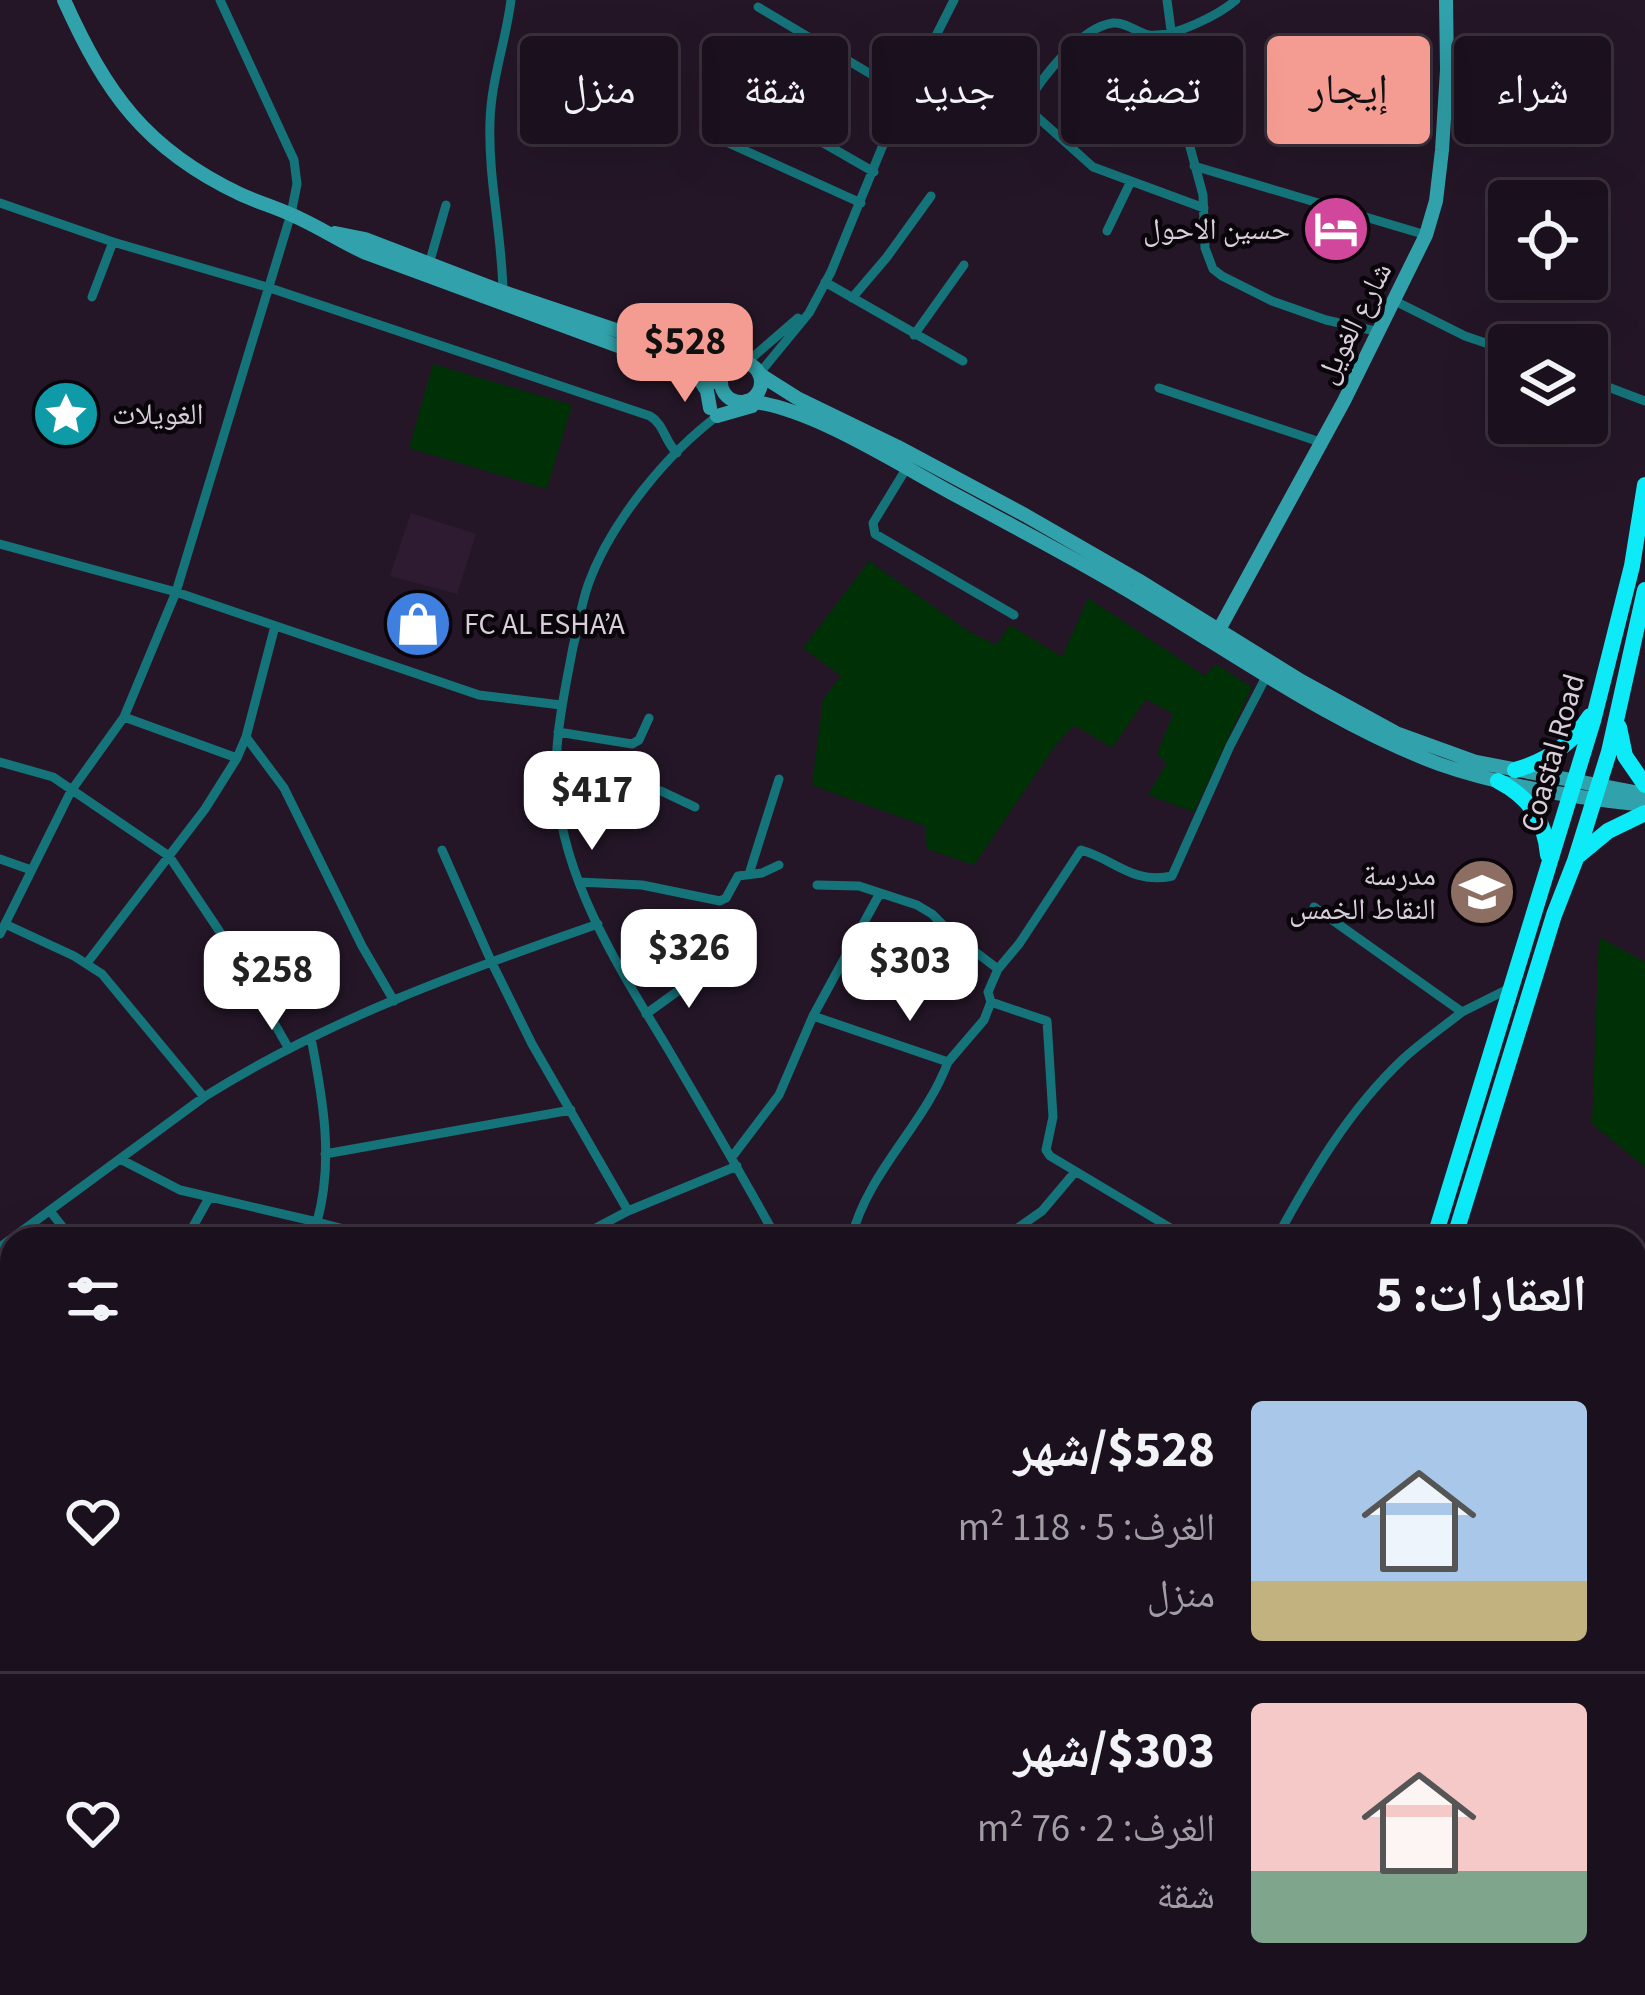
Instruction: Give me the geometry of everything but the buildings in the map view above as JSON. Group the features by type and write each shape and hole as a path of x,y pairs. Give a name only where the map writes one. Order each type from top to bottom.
{"highway":[{"name":"Coastal Road","path":"1438,1227 1598,699 1632,566 1645,485"},
{"name":"Coastal Road","path":"1458,1227 1554,914 1597,792 1645,590"},
{"path":"1516,770 1563,747 1598,699"},
{"path":"1619,711 1625,756 1645,784"},
{"path":"1498,781 1535,811 1547,840 1546,872"},
{"path":"1575,861 1607,831 1645,809"}],"street":[{"path":"64,0 127,112 200,172 240,194 416,273 674,365 721,386 730,399 768,404 843,435 1128,590 1216,636 1236,641 1396,734 1449,754 1645,809"},
{"path":"204,1097 117,989 87,963 3,929 71,791 124,716 176,592 291,214 297,184 294,160 220,0"},
{"path":"503,292 490,118 511,0"},
{"path":"936,36 954,0"},
{"path":"1167,0 1175,76 1204,208 1207,259 1222,277 1272,301 1380,332"},
{"path":"1037,90 1065,54 1098,29 1120,23 1150,35 1172,31 1210,18 1236,0"},
{"name":"شارع الغويل","path":"1216,636 1380,332 1426,236 1442,150 1446,0"},
{"path":"758,8 872,75"},
{"path":"1037,117 1093,167 1204,208"},
{"path":"731,144 861,202"},
{"path":"825,144 874,172"},
{"path":"713,412 758,390 763,369 809,313 885,144"},
{"path":"1194,166 1426,236"},
{"path":"1107,231 1132,181"},
{"path":"852,298 932,196"},
{"path":"0,203 113,242 267,286 650,416 666,439 681,449"},
{"path":"428,264 446,205"},
{"path":"330,233 365,239 678,351 763,369 778,388 1082,547 1193,614 1267,675 1390,743 1498,781 1573,787"},
{"path":"92,296 113,242"},
{"path":"914,335 964,265"},
{"path":"825,283 963,361"},
{"path":"770,1227 646,1013 579,882 559,813 558,732 581,610 592,573 616,526 713,412 723,373 814,301"},
{"path":"1395,301 1488,344"},
{"path":"698,376 713,412"},
{"path":"1608,387 1645,401"},
{"path":"1159,388 1320,442"},
{"path":"713,412 768,404"},
{"path":"906,469 873,523 875,534 1015,615"},
{"path":"0,544 176,592 479,695 561,705"},
{"path":"1193,614 1231,608 1236,641"},
{"path":"87,963 205,809 237,758 275,626"},
{"path":"855,1227 890,1156 938,1090 948,1062 980,1028 998,969 1066,869 1081,850 1128,874 1172,877 1229,746 1267,675"},
{"path":"124,716 237,758"},
{"path":"558,732 632,744 639,740 649,718"},
{"path":"246,737 284,788 394,1001"},
{"path":"0,762 53,778 169,856 236,956 290,1049"},
{"path":"556,778 661,791 695,807"},
{"path":"749,874 779,779"},
{"path":"1597,792 1645,794"},
{"path":"442,850 532,1044 628,1211"},
{"path":"0,859 31,870"},
{"path":"579,882 642,885 714,902 726,898 735,878 779,865"},
{"path":"817,885 844,884 926,909 998,969"},
{"path":"598,1227 734,1162 778,1095 813,1016 880,893"},
{"path":"1314,908 1462,1012"},
{"path":"28,1227 204,1097 290,1049 491,961 598,924"},
{"path":"646,1013 704,972"},
{"path":"1283,1227 1341,1131 1403,1058 1462,1012 1510,988"},
{"path":"991,1002 1047,1022 1053,1117 1046,1150 1052,1158 1167,1227"},
{"path":"813,1016 948,1062"},
{"path":"311,1038 324,1106 326,1179 315,1227"},
{"path":"325,1154 571,1110"},
{"path":"120,1159 157,1180 209,1198 336,1227"},
{"path":"1019,1227 1042,1211 1075,1172"},
{"path":"193,1227 209,1198"},
{"path":"50,1211 58,1227"}],"shaded area":[{"path":"411,513 476,534 457,594 390,576"}],"green space":[{"path":"433,364 572,405 547,489 409,448"},
{"path":"869,561 968,631 996,645 1010,625 1062,657 1088,598 1205,676 1216,664 1252,687 1194,812 1148,795 1167,763 1157,754 1173,714 1146,699 1112,748 1074,725 974,865 927,849 925,826 812,785 823,699 841,676 803,648"},
{"path":"1599,937 1645,962 1645,1167 1592,1124"}],"place":[{"name":"حسين الاحول","path":"1336,229"},
{"name":"الغويلات","path":"66,414"},
{"name":"FC AL ESHA’A","path":"418,624"},
{"name":"مدرسة النقاط الخمس","path":"1482,892"}]}
